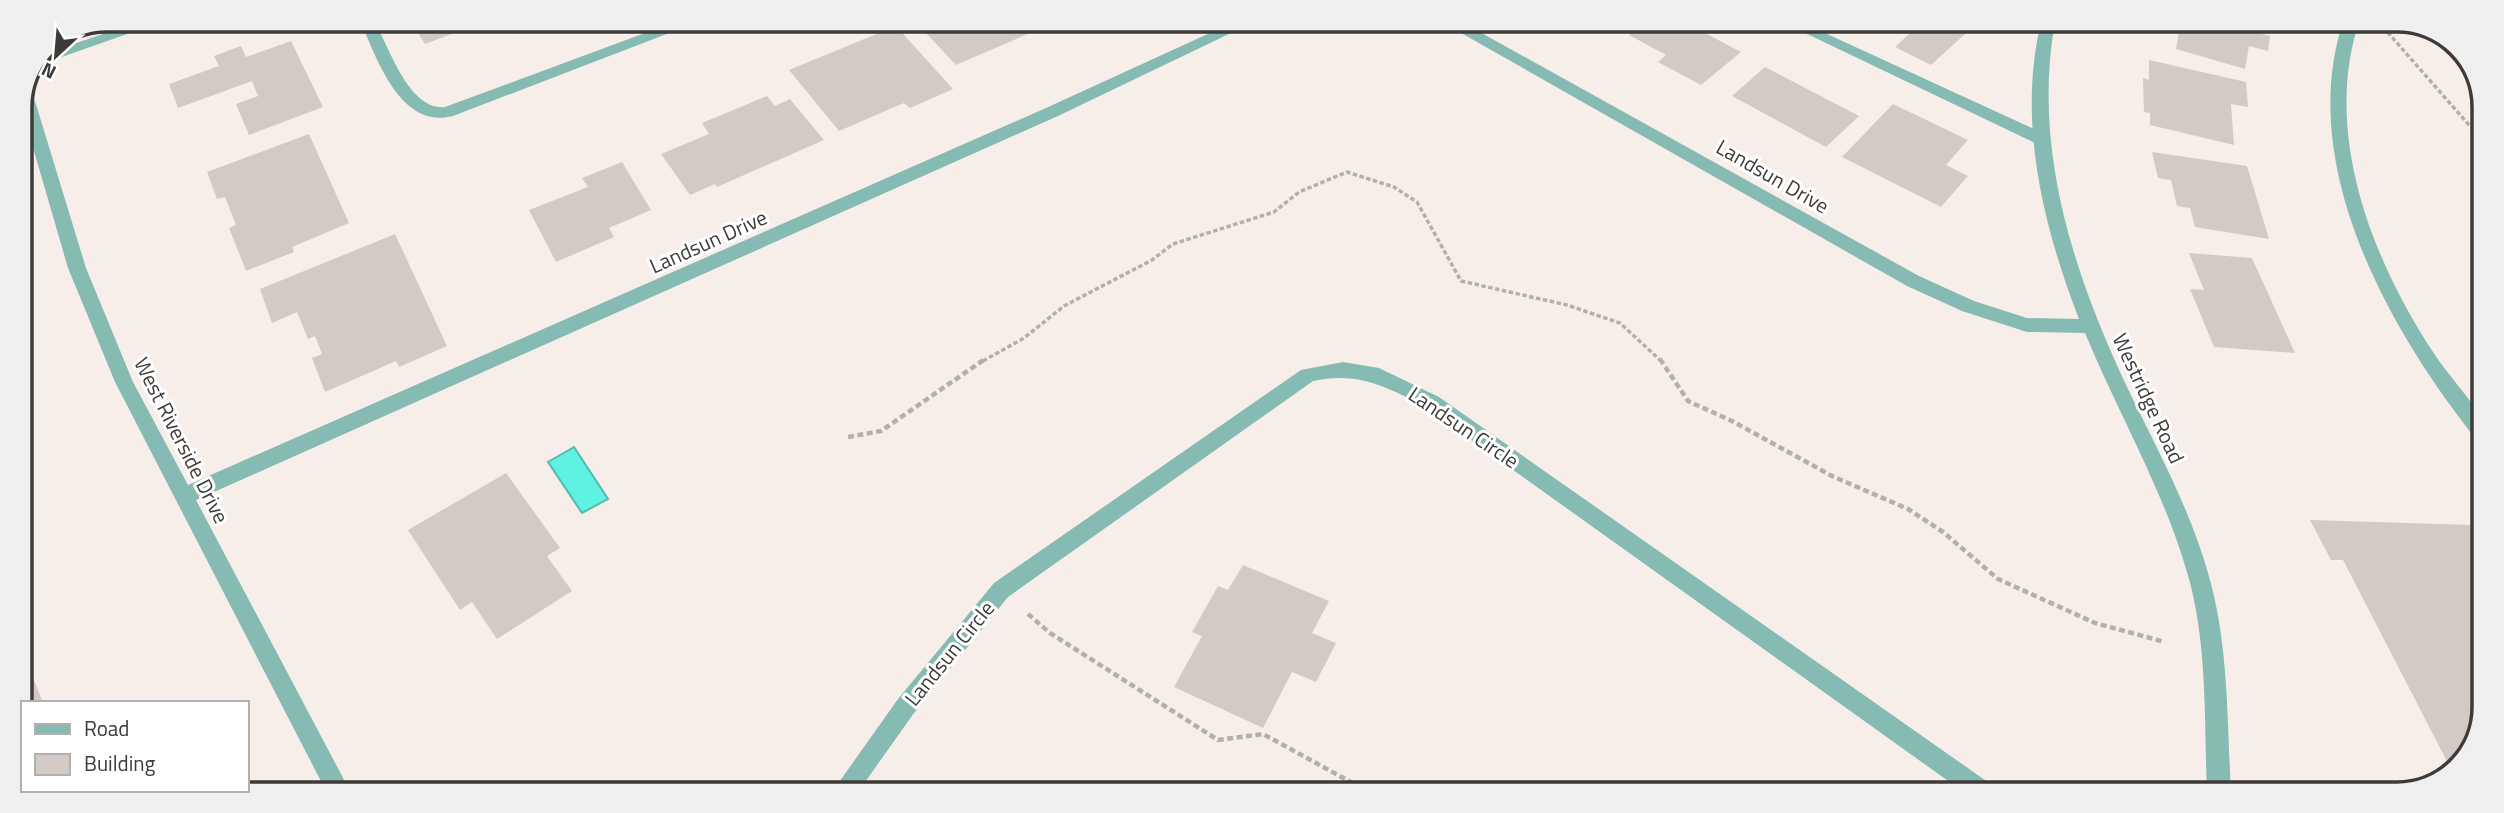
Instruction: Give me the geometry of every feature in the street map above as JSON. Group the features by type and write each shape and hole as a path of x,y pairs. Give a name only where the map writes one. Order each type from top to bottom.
{"street":[{"path":"50,57 124,32"},
{"path":"374,32 409,97 422,110 433,114 447,112 663,32"},
{"name":"Landsun Drive","path":"185,496 1014,129 1224,32"},
{"name":"Landsun Drive","path":"1468,32 1913,281 1968,306 2027,325 2091,326"},
{"path":"1809,32 2041,139"},
{"name":"Westridge Road","path":"2048,32 2039,92 2041,139 2056,225 2091,326 2174,505 2199,575 2212,647 2218,782"},
{"path":"2348,32 2340,54 2337,85 2341,147 2358,211 2397,306 2420,349 2472,420"},
{"name":"West Riverside Drive","path":"32,117 77,268 124,382 333,782"},
{"name":"Landsun Circle","path":"852,782 906,706 1001,590 1208,442 1308,375 1328,369 1357,368 1388,379 1432,402 1968,782"}],"path":[{"path":"2388,32 2472,128"},
{"path":"848,437 881,431 992,355 1024,338 1064,306 1152,260 1173,244 1274,212 1299,192 1347,172 1408,194 1424,211 1446,261 1461,281 1567,305 1620,323 1644,342 1668,369 1688,401 1732,421 1832,476 1908,509 1943,532 1998,579 2095,623 2165,642"},
{"path":"1001,590 1051,633 1218,740 1263,734 1351,782"}],"water":[{"path":"574,447 608,499 582,513 548,462"}],"building":[{"path":"418,32 457,32 425,44"},
{"path":"881,32 901,32 953,89 910,108 904,103 839,131 789,70"},
{"path":"925,32 1032,32 956,65"},
{"path":"1633,32 1703,32 1741,52 1701,85 1658,62 1666,55 1629,35"},
{"path":"1911,32 1967,32 1931,65 1895,47"},
{"path":"2179,32 2255,32 2270,36 2268,51 2249,46 2245,69 2176,49"},
{"path":"291,41 323,107 249,135 236,104 258,96 252,81 178,108 169,84 219,66 214,56 241,46 246,57"},
{"path":"2149,60 2246,82 2248,107 2231,104 2234,145 2150,125 2150,113 2144,112 2143,78 2149,80"},
{"path":"1765,67 1859,116 1826,147 1732,96"},
{"path":"767,96 775,106 790,99 824,140 717,187 715,184 690,195 661,154 709,134 702,123"},
{"path":"1893,104 1968,140 1946,165 1968,176 1941,207 1842,157"},
{"path":"309,134 349,223 292,247 294,252 246,271 229,228 236,225 225,197 217,199 207,172"},
{"path":"2152,152 2247,166 2269,239 2195,227 2190,208 2177,206 2171,180 2158,178"},
{"path":"622,162 651,210 609,228 614,237 556,262 529,210 588,187 582,178"},
{"path":"395,234 447,346 399,367 396,361 325,392 312,358 322,354 315,336 308,339 297,312 272,323 260,289"},
{"path":"2189,253 2252,258 2295,353 2214,347 2190,289 2204,290"},
{"path":"506,473 560,548 547,556 572,591 497,639 472,602 460,610 408,530"},
{"path":"2310,520 2472,525 2472,716 2465,740 2448,763 2343,560 2331,560"},
{"path":"1243,565 1329,601 1312,633 1336,643 1316,682 1292,672 1263,728 1174,687 1202,636 1192,632 1218,586 1228,590"},
{"path":"32,675 42,701 32,701"}]}
